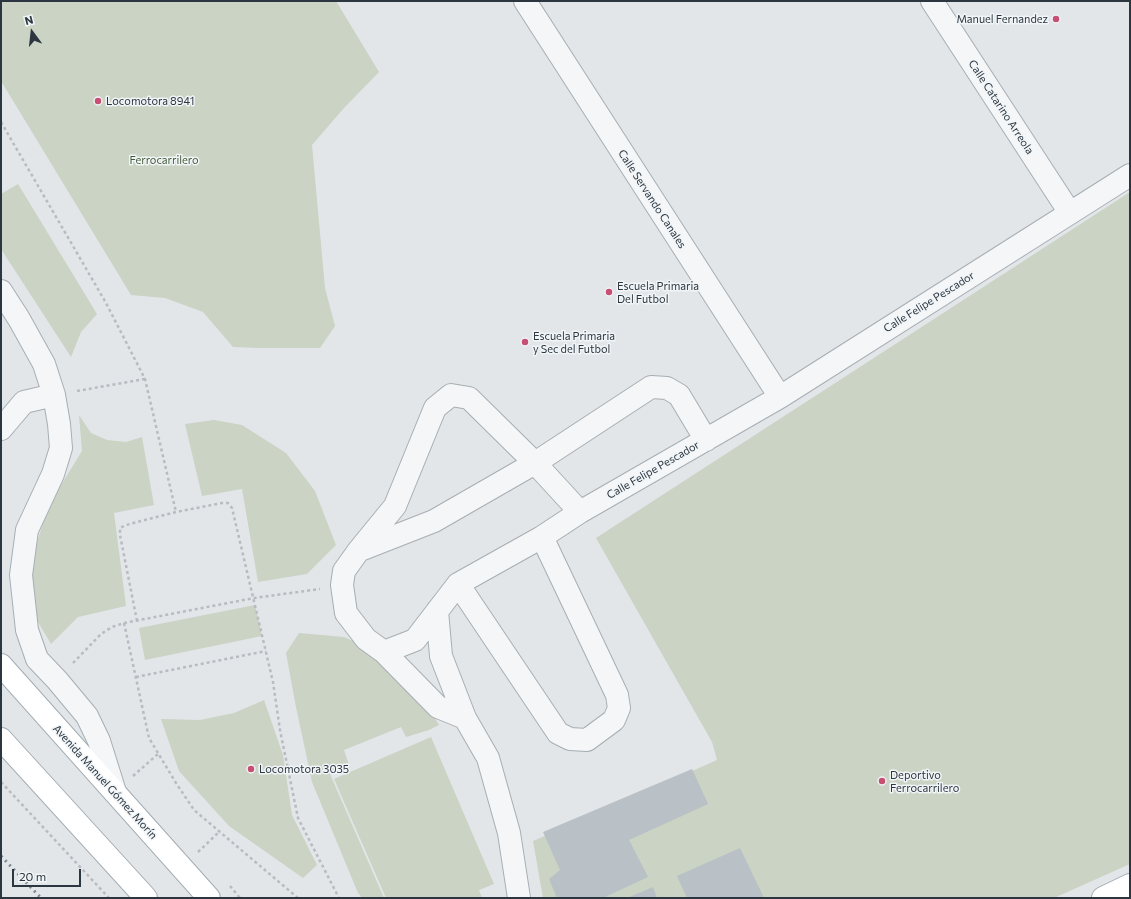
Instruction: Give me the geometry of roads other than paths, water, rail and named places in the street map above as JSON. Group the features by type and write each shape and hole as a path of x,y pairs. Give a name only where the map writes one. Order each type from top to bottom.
{"main road":[{"name":"Avenida Manuel Gómez Morín","path":"1,665 209,898"},
{"path":"1,739 146,898"}],"street":[{"name":"Calle Servando Canales","path":"525,1 780,397"},
{"name":"Calle Catarino Arreola","path":"932,1 1070,213"},
{"name":"Calle Felipe Pescador","path":"384,652 415,640 458,584 542,537 580,512 780,397 1130,175"},
{"path":"1,291 19,319 44,364 54,395 60,448 53,474 27,530 21,575 27,630 37,659 87,716 99,741 115,792"},
{"path":"358,550 434,521 535,463 651,387 667,388 679,395 706,440"},
{"path":"1,429 24,402 54,395"},
{"path":"465,718 438,707 384,652 366,639 346,613 342,586 344,571 358,550 395,506 435,408 451,395 469,398 535,463 580,512"},
{"path":"458,584 558,733 570,739 587,740 614,720 619,708 617,695 542,537"},
{"path":"437,611 441,656 465,718 488,758 509,833 519,898"}],"railway":[{"path":"1,856 41,898"}],"place":[{"name":"Manuel Fernandez","path":"1056,19"},
{"name":"Locomotora 8941","path":"98,101"},
{"name":"Escuela Primaria Del Futbol","path":"609,292"},
{"name":"Escuela Primaria y Sec del Futbol","path":"525,342"},
{"name":"Locomotora 3035","path":"251,769"},
{"name":"Deportivo Ferrocarrilero","path":"882,781"}],"park label":[{"name":"Ferrocarrilero","path":"164,160"}]}
